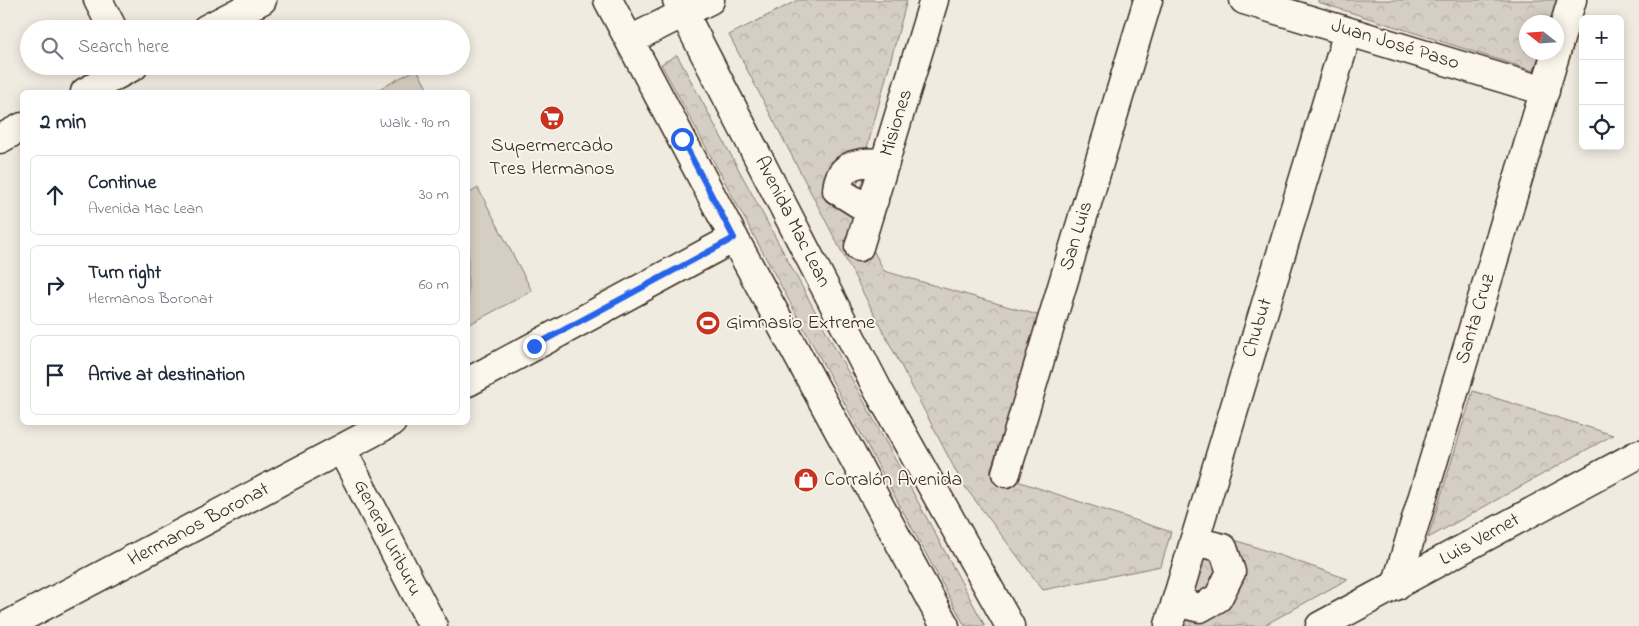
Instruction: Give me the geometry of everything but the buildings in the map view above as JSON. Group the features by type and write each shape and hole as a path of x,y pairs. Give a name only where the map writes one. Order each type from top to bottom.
{"street":[{"path":"98,0 108,20"},
{"path":"223,20 262,0"},
{"path":"608,0 734,238 945,626"},
{"path":"630,40 681,7 710,0"},
{"name":"Misiones","path":"859,247 934,0"},
{"name":"San Luis","path":"1006,473 1148,0"},
{"name":"Juan José Paso","path":"1244,0 1545,91"},
{"name":"Santa Cruz","path":"1564,26 1572,0"},
{"name":"Avenida Mac Lean","path":"681,7 878,390 1010,626"},
{"name":"Chubut","path":"1172,614 1348,32"},
{"name":"Santa Cruz","path":"1396,586 1554,60"},
{"path":"90,90 117,75"},
{"path":"0,139 20,128"},
{"path":"874,200 861,205 837,190 838,180 848,168 856,163 885,163"},
{"path":"470,381 734,238"},
{"name":"Hermanos Boronat","path":"6,626 387,425"},
{"name":"General Uriburu","path":"342,450 433,626"},
{"name":"Luis Vernet","path":"1327,624 1396,586 1636,463"},
{"path":"1172,614 1200,608 1218,598 1231,572 1223,548 1194,541"}],"green space":[{"path":"798,0 907,0 851,207 884,271 1041,316 990,472 1171,532 1161,566 1043,590 962,483 729,35"},
{"path":"1318,0 1557,0 1552,15 1519,15 1519,60 1538,60 1534,71 1318,2"},
{"path":"677,55 985,626 965,626 661,64"},
{"path":"406,75 420,75 428,90 377,90"},
{"path":"478,188 532,291 470,324 470,193"},
{"path":"1473,391 1613,435 1428,538"},
{"path":"1209,531 1348,579 1263,626 1177,626"}],"place":[{"name":"Supermercado Tres Hermanos","path":"552,118"},
{"name":"Gimnasio Extreme","path":"708,323"},
{"name":"Corralón Avenida","path":"806,480"}],"route":[{"path":"534,346 734,238 682,139"}]}
